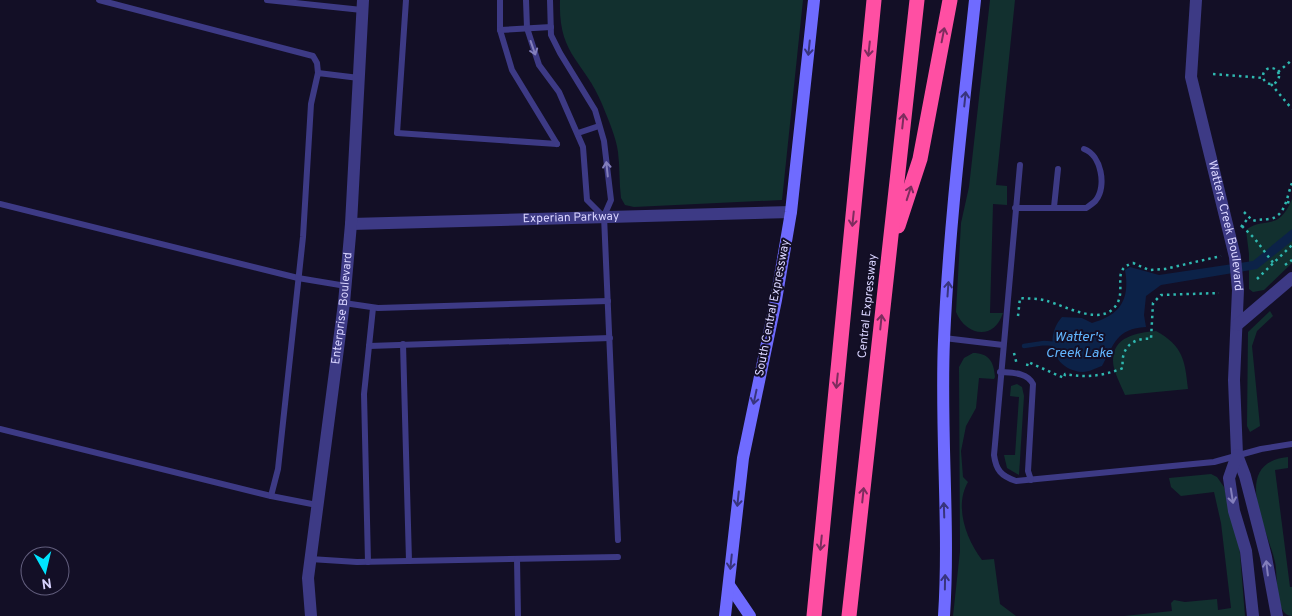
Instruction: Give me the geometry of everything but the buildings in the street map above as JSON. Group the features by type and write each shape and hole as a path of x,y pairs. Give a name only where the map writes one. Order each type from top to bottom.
{"highway":[{"name":"Central Expressway","path":"814,616 874,0"},
{"name":"Central Expressway","path":"849,616 917,0"},
{"path":"888,256 920,159 950,0"}],"main road":[{"name":"South Central Expressway","path":"725,616 743,458 778,291 791,212 814,0"},
{"path":"942,613 944,338 959,148 975,0"},
{"path":"729,585 750,616"}],"street":[{"name":"Watters Creek Boulevard","path":"1196,0 1191,77 1200,121 1236,256 1238,287 1234,380 1237,455 1245,476 1266,557 1277,616"},
{"name":"Enterprise Boulevard","path":"311,616 308,578 310,559 346,286 363,5"},
{"name":"Experian Parkway","path":"351,224 791,212"},
{"path":"1237,325 1292,278"},
{"name":"Watters Creek Boulevard","path":"1237,455 1229,478 1234,511 1246,551 1253,616"}],"lane":[{"path":"99,0 313,56 317,64 318,73 311,104 298,278 278,468 271,496"},
{"path":"267,0 363,5"},
{"path":"406,0 397,133 557,144 542,117 518,84 507,56 500,30 500,0"},
{"path":"526,0 527,28 539,65 560,92 578,133 583,147 588,200 604,216"},
{"path":"550,0 552,35 560,53 595,110 604,141 611,200 604,216 618,540"},
{"path":"500,30 551,26"},
{"path":"318,73 359,78"},
{"path":"578,133 599,126"},
{"path":"1015,208 1086,208 1096,201 1102,185 1100,173 1092,152 1084,149"},
{"path":"1020,165 1015,208 1010,293 1000,372 994,455 995,468 1005,478 1016,481 1031,480 1214,462 1237,455 1292,444"},
{"path":"1054,207 1058,169"},
{"path":"0,204 298,278 346,286"},
{"path":"344,303 373,308 608,301"},
{"path":"368,562 364,394 373,308"},
{"path":"369,346 610,338"},
{"path":"944,338 1003,345"},
{"path":"403,344 409,561"},
{"path":"1000,372 1022,374 1030,379 1033,384 1028,472 1031,480"},
{"path":"0,429 271,496 317,505"},
{"path":"310,559 368,562 618,556"},
{"path":"517,559 518,616"}],"path":[{"path":"1278,72 1292,60"},
{"path":"1263,78 1264,72 1274,68 1278,72 1279,79 1271,84"},
{"path":"1213,74 1263,78 1271,84 1292,109"},
{"path":"1244,212 1253,221 1260,218 1270,220 1281,212 1287,202 1292,183"},
{"path":"1287,202 1292,203"},
{"path":"1242,226 1255,239 1274,264"},
{"path":"1257,280 1292,244"},
{"path":"1018,322 1020,298 1047,301 1088,314 1101,314 1113,309 1118,303 1121,293 1120,275 1126,265 1133,262 1149,270 1165,269 1222,256"},
{"path":"1279,271 1292,260"},
{"path":"1013,351 1018,367 1027,368 1028,362 1064,378 1065,374 1085,378 1108,374 1123,368 1123,353 1128,345 1137,339 1151,339 1153,303 1161,295 1219,293"}],"green space":[{"path":"560,0 803,0 782,200 634,207 625,205 621,198 618,152 614,134 595,89 568,46 563,34 560,19"},
{"path":"990,0 1015,0 996,185 1007,186 1007,205 993,204 990,313 1003,313 999,322 993,328 980,332 966,326 956,312 961,223 969,187"},
{"path":"1292,199 1292,263 1264,290 1253,292 1249,289 1249,254 1246,230 1259,224 1276,220 1287,210"},
{"path":"1270,311 1273,316 1257,331 1252,346 1260,426 1250,432 1247,426 1248,332"},
{"path":"1156,331 1172,342 1181,355 1186,370 1188,389 1125,395 1113,365 1117,346 1127,337"},
{"path":"973,353 978,353 990,359 995,377 994,379 979,378 976,408 966,426 961,451 963,477 968,482 962,501 962,512 967,532 976,552 982,560 994,559 1000,604 1016,616 953,616 960,551 959,367 964,358"},
{"path":"1017,384 1022,387 1024,396 1019,475 1007,468 1004,455 1015,455 1019,397 1010,396 1011,386"},
{"path":"1288,457 1288,468 1275,470 1290,587 1292,587 1292,616 1286,614 1280,602 1275,562 1260,515 1256,484 1260,471 1270,462"},
{"path":"1211,474 1217,477 1224,487 1239,542 1245,616 1124,616 1172,611 1171,603 1174,600 1185,602 1217,599 1218,610 1231,608 1221,523 1214,492 1181,496 1171,487 1169,478"}],"water":[{"name":"Watter's Creek Lake","path":"1292,229 1292,241 1257,269 1161,285 1146,296 1144,315 1146,327 1136,328 1122,334 1102,366 1083,372 1072,370 1058,359 1054,351 1053,334 1056,325 1062,317 1082,318 1092,323 1102,320 1117,310 1126,289 1125,270 1130,267 1159,275 1253,261"}],"waterway":[{"path":"1024,346 1044,343 1057,344"}]}
